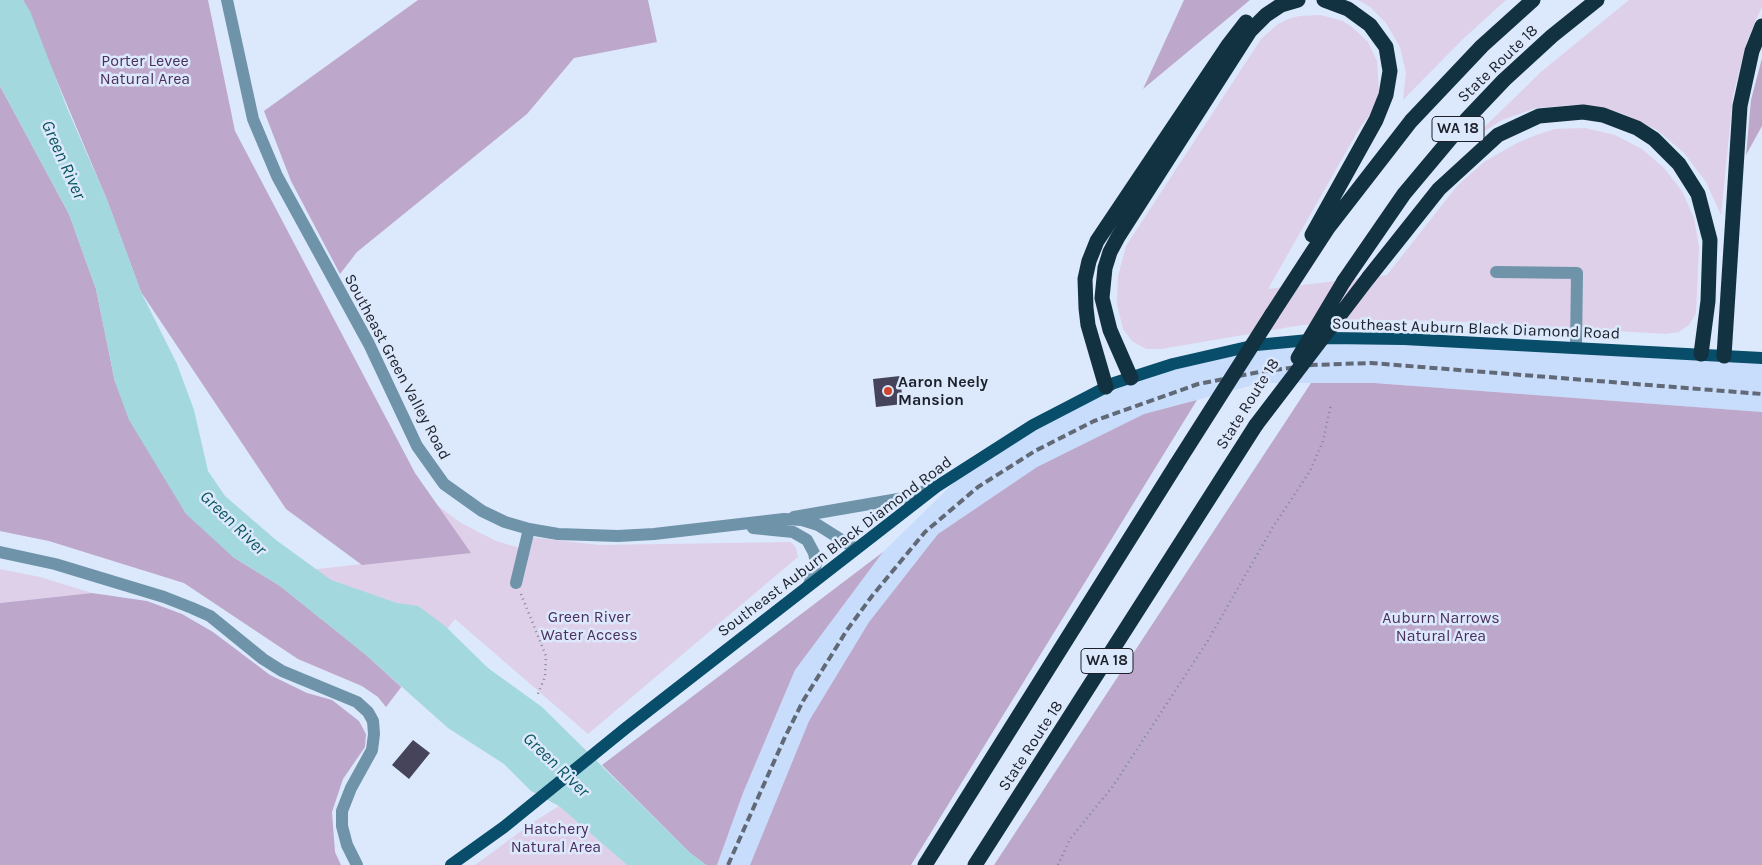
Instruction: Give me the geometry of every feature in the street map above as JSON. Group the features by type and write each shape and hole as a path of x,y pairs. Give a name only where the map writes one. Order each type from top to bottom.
{"highway":[{"path":"1106,387 1088,325 1086,308 1085,278 1098,241 1229,44 1258,10 1274,0"},
{"path":"1131,378 1110,330 1102,298 1105,268 1110,252 1250,31 1266,15 1281,5 1298,0"},
{"path":"1293,275 1365,142 1376,120 1389,84 1389,61 1380,36 1360,15 1324,0"},
{"name":"State Route 18","path":"925,865 1272,314 1293,275 1411,122 1482,46 1533,0"},
{"name":"State Route 18","path":"975,865 1256,425 1344,281 1404,194 1466,120 1510,74 1552,36 1597,0"},
{"path":"1724,356 1740,106 1752,51 1762,26"},
{"path":"1256,425 1439,189 1498,135 1539,116 1583,112 1603,115 1637,128 1654,139 1679,164 1698,194 1710,240 1708,301 1700,354"}],"main road":[{"name":"Southeast Auburn Black Diamond Road","path":"451,865 504,827 626,728 936,487 1033,425 1106,387 1173,364 1256,346 1330,338 1404,339 1762,358"}],"street":[{"name":"Southeast Green Valley Road","path":"227,0 243,82 254,119 274,168 369,344 417,446 444,484 459,497 482,512 529,529 558,534 618,536 784,519 802,520 818,525 856,548"},
{"path":"1496,272 1577,273 1576,348"},
{"path":"784,519 904,498 936,487"},
{"path":"715,527 760,528 793,532 807,540 814,553 816,564 809,585"},
{"path":"516,583 529,529"},
{"path":"0,552 55,564 164,597 192,608 210,616 263,660 357,702 368,712 374,734 372,750 351,788 342,811 342,826 347,845 357,865"}],"path":[{"path":"1058,865 1070,839 1113,786 1207,642 1273,527 1310,471 1323,440 1331,404"},
{"path":"516,583 546,656 545,677 537,696"}],"shaded area":[{"path":"1330,338 1762,358 1762,412 1374,383 1261,383 1144,414 1037,467 938,534 869,622 809,721 750,865 717,865 743,793 795,670 883,552 973,464 1106,387 1173,364"}],"green space":[{"name":"Porter Levee Natural Area","path":"23,0 208,0 235,131 415,473 471,553 362,565 286,509 141,292 107,200"},
{"path":"418,0 648,0 657,42 574,58 527,114 357,252 340,274 291,181 264,111"},
{"path":"1184,0 1250,0 1143,89"},
{"path":"1358,0 1506,0 1463,39 1403,100 1406,73 1400,47 1386,23 1370,7"},
{"path":"1629,0 1762,0 1762,6 1746,44 1733,96 1721,215 1706,182 1684,153 1657,130 1624,114 1607,109 1572,105 1536,108 1502,120 1472,139 1542,71"},
{"path":"1321,15 1343,21 1368,42 1377,61 1379,92 1372,112 1359,129 1268,289 1387,275 1457,186 1484,162 1517,143 1536,135 1555,129 1585,128 1615,135 1642,149 1664,168 1682,191 1694,218 1699,247 1696,313 1689,325 1679,332 1666,334 1447,321 1374,320 1302,325 1161,349 1146,349 1132,341 1123,329 1117,304 1118,276 1126,246 1261,39 1278,24 1288,19 1299,16"},
{"path":"1762,58 1762,126 1746,155 1751,100"},
{"path":"0,86 69,214 96,289 115,382 233,557 280,586 366,655 401,687 386,707 378,697 362,686 298,659 184,583 49,541 0,531"},
{"name":"Green River Water Access","path":"231,143 405,468 438,506 461,523 496,541 520,548 529,537 599,545 791,542 796,548 798,557 588,734 455,619 386,707 378,697 362,686 298,659 184,583 49,541 0,531 0,250 245,577 380,562"},
{"name":"Auburn Narrows Natural Area","path":"1311,383 1374,383 1762,412 1762,865 994,865"},
{"path":"1197,400 911,865 750,865 809,721 869,622 938,534 1037,467 1144,414"},
{"path":"883,552 795,670 743,793 717,865 706,865 690,853 602,765"},
{"path":"0,569 40,577 92,593 0,603"},
{"path":"92,593 147,601 182,614 213,632 270,675 307,693 332,700 359,721 366,734 365,747 343,779 332,812 335,852 341,865 0,865 0,603"},
{"name":"Hatchery Natural Area","path":"559,806 627,865 475,865 532,823"}],"water":[{"name":"Green River","path":"0,0 23,0 30,11 67,108 107,200 141,292 177,364 194,410 208,471 225,496 276,540 331,580 397,603 418,606 444,625 488,668 542,707 690,853 706,865 627,865 559,806 531,791 504,764 448,728 366,655 280,586 233,557 186,514 129,420 115,382 96,289 69,214 0,86"}],"building":[{"name":"Aaron Neely Mansion","path":"900,376 903,404 876,407 873,379"},
{"path":"413,740 430,753 409,779 392,765"}],"railway":[{"path":"728,865 803,701 847,630 872,596 925,532 978,487 1035,451 1094,421 1198,384 1259,372 1312,365 1371,363 1762,394"}],"place":[{"name":"Aaron Neely Mansion","path":"888,391"}]}
